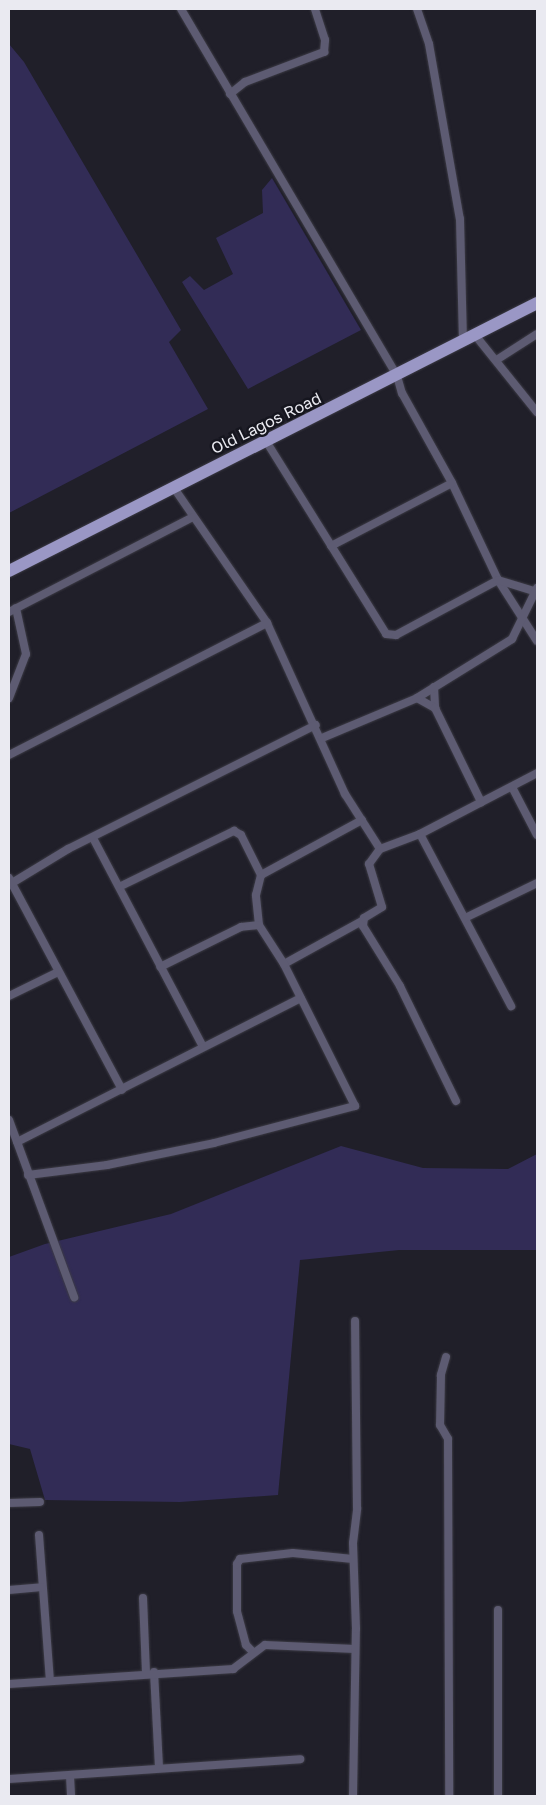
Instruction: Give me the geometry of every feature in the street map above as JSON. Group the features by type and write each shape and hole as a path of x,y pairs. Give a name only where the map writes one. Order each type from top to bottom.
{"main road":[{"name":"Old Lagos Road","path":"9,571 397,376 537,303"}],"street":[{"path":"181,9 397,376 411,411 452,483 498,580 537,641"},
{"path":"230,94 245,82 324,52 325,40 315,9"},
{"path":"417,9 429,44 460,218 469,338 498,359 537,412"},
{"path":"498,359 537,334"},
{"path":"266,441 382,628 390,636 498,580 535,589 512,639 417,698 322,738"},
{"path":"331,546 452,483"},
{"path":"174,488 267,623 322,738 345,794 380,849"},
{"path":"9,612 193,517"},
{"path":"9,698 26,654 16,608"},
{"path":"9,755 267,623"},
{"path":"434,687 435,708 482,802"},
{"path":"417,698 435,708"},
{"path":"122,1090 10,881 316,725"},
{"path":"284,964 362,921 382,907 369,864 380,849 420,834 537,773"},
{"path":"512,787 537,835"},
{"path":"261,875 362,820"},
{"path":"28,1175 107,1165 214,1143 355,1106 284,964 258,924 256,895 261,875 241,835 234,831 121,886"},
{"path":"420,834 511,1006"},
{"path":"93,838 121,886 160,967 203,1047"},
{"path":"465,918 537,883"},
{"path":"362,921 400,986 456,1101"},
{"path":"160,967 241,927 258,924"},
{"path":"9,996 58,972"},
{"path":"18,1142 301,998"},
{"path":"9,1120 74,1297"},
{"path":"353,1796 355,1649 353,1559 357,1508 355,1321"},
{"path":"446,1357 441,1375 440,1425 448,1439 448,1796"},
{"path":"9,1503 40,1502"},
{"path":"39,1535 50,1681"},
{"path":"253,1652 246,1645 237,1611 237,1564 240,1559 293,1553 353,1559"},
{"path":"9,1590 42,1587"},
{"path":"143,1598 159,1767"},
{"path":"498,1610 498,1796"},
{"path":"9,1684 150,1673 233,1669 253,1652 265,1646 355,1649"},
{"path":"9,1779 70,1776 159,1767 300,1760"},
{"path":"70,1776 71,1796"}],"shaded area":[{"path":"9,44 24,62 181,330 169,342 208,409 9,513"},
{"path":"272,178 361,330 248,389 182,282 190,276 204,290 233,274 216,238 263,213 262,190"},
{"path":"341,1146 423,1168 508,1169 537,1154 537,1250 399,1250 300,1260 278,1495 180,1502 45,1500 30,1449 9,1444 9,1257 45,1244 171,1214"}]}
